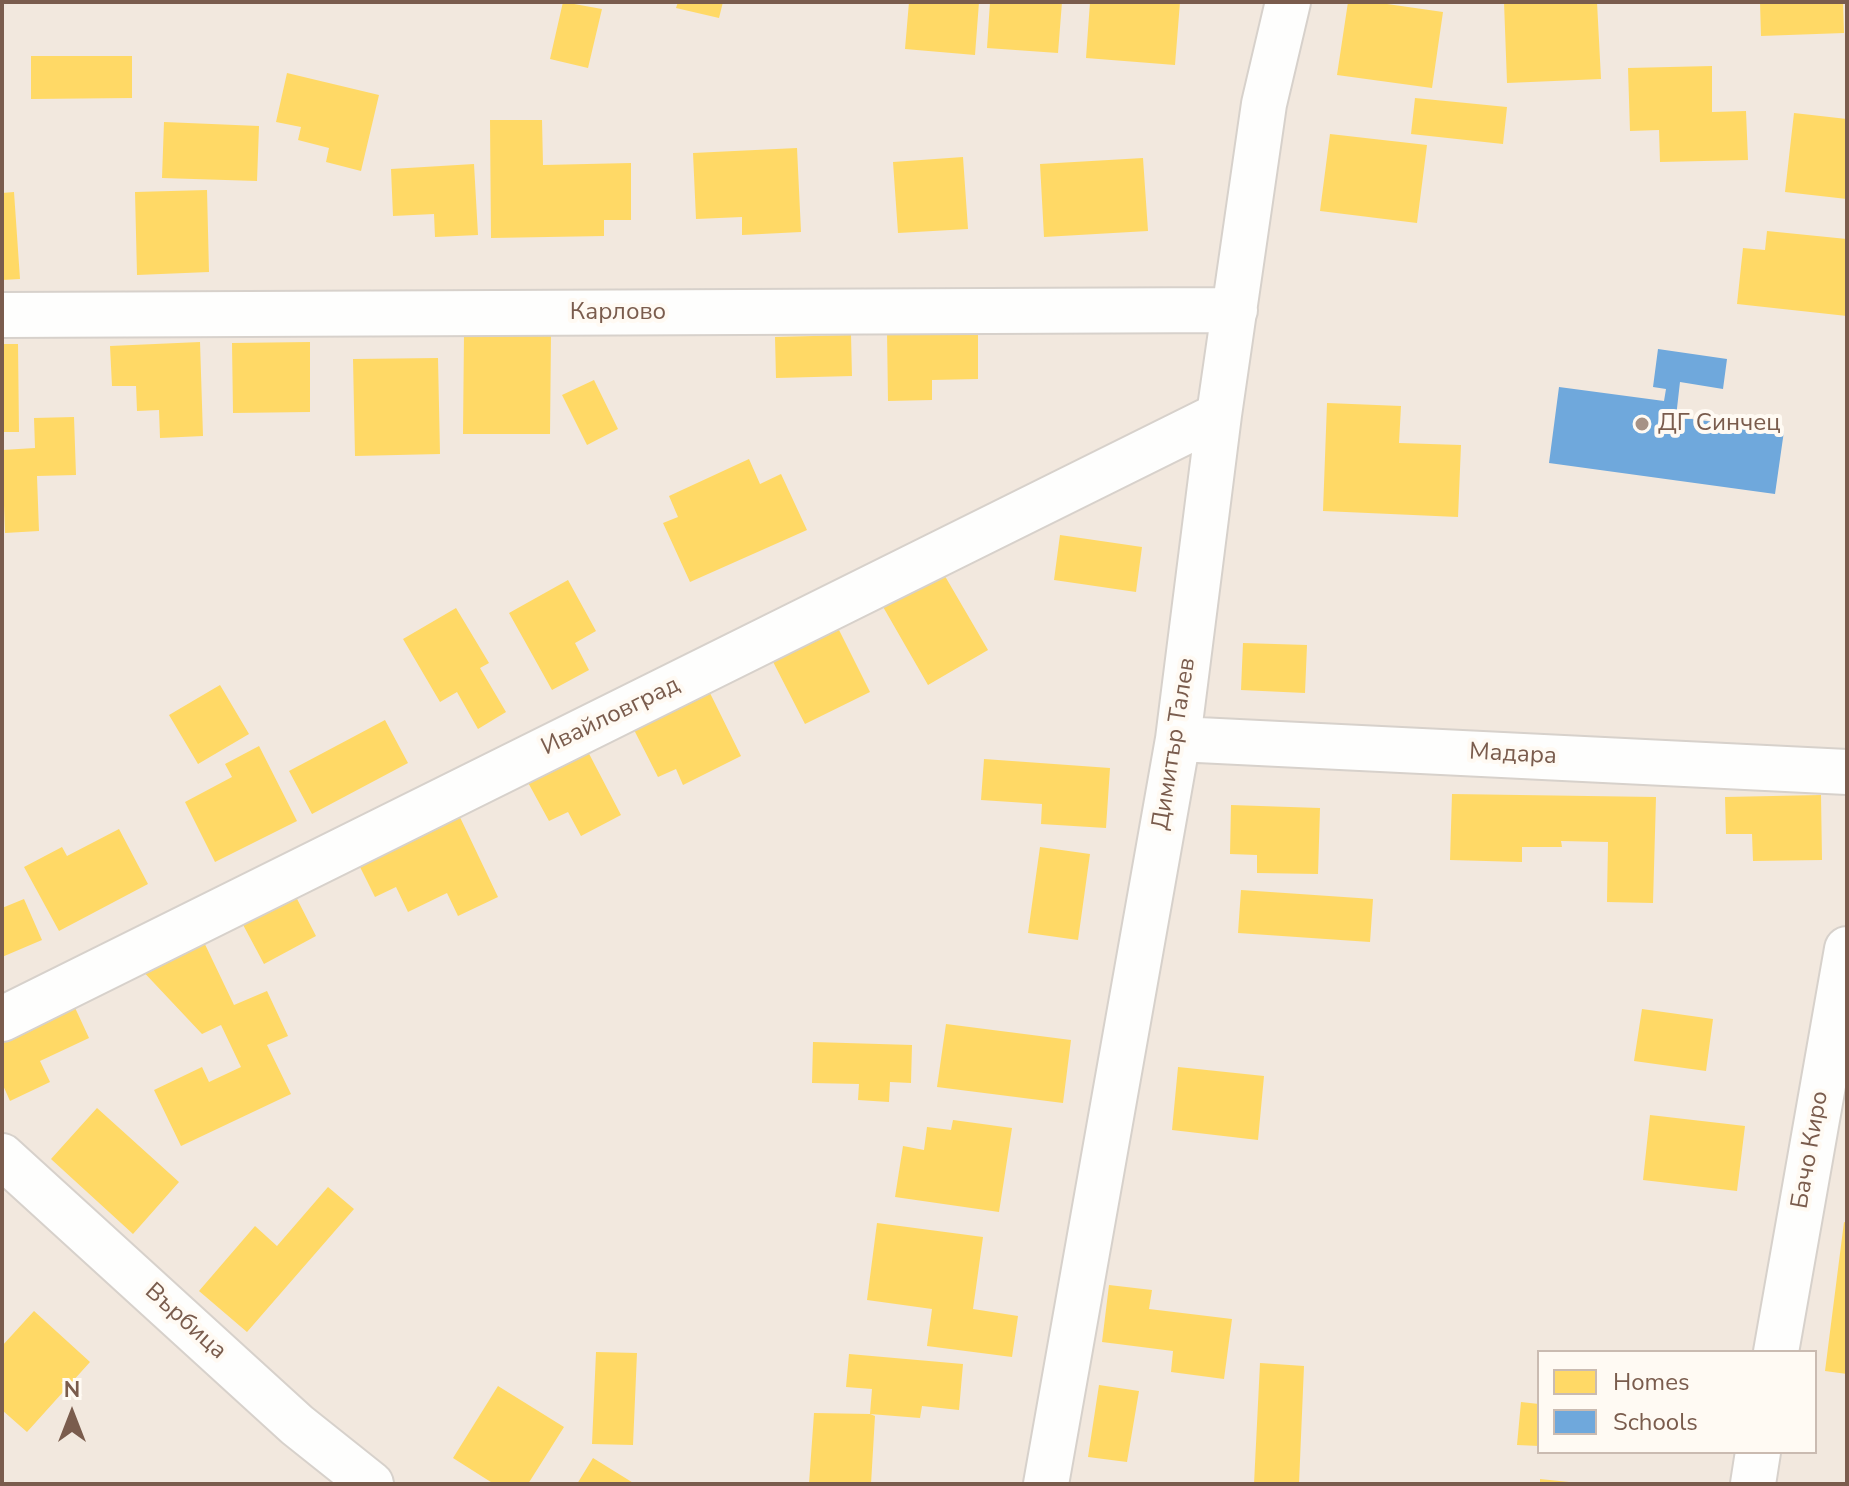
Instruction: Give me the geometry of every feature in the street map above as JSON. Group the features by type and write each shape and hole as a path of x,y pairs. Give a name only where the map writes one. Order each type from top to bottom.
{"street":[{"name":"Димитър Талев","path":"1046,1484 1178,739 1219,415 1264,104 1288,2"},
{"name":"Карлово","path":"2,315 1235,310"},
{"name":"Ивайловград","path":"2,1019 1219,415"},
{"name":"Мадара","path":"1178,739 1847,772"},
{"name":"Бачо Киро","path":"1776,1350 1847,949"},
{"name":"Върбица","path":"2,1156 297,1425 371,1484"},
{"path":"1753,1484 1758,1454"}],"shaded area":[{"path":"2,2 1847,2 1847,1484 2,1484"}],"building: Homes":[{"path":"563,2 602,9 588,68 550,59"},
{"path":"678,2 723,2 719,18 676,8"},
{"path":"909,2 979,2 975,55 905,49"},
{"path":"990,2 1062,2 1058,53 987,48"},
{"path":"1090,2 1180,2 1175,65 1086,58"},
{"path":"1348,2 1373,2 1443,12 1432,88 1337,75"},
{"path":"1504,2 1597,2 1601,79 1507,83"},
{"path":"1760,2 1843,2 1844,33 1761,36"},
{"path":"31,56 132,56 132,98 31,99"},
{"path":"1712,66 1712,112 1746,111 1748,160 1660,162 1659,130 1630,131 1628,68"},
{"path":"287,73 379,95 361,171 326,162 329,148 298,140 301,127 276,122"},
{"path":"1415,98 1507,107 1503,144 1411,134"},
{"path":"1794,113 1847,119 1847,199 1785,192"},
{"path":"490,120 542,120 543,165 631,163 631,220 604,220 604,236 491,238"},
{"path":"164,122 259,126 257,181 162,178"},
{"path":"1330,134 1427,145 1417,223 1320,211"},
{"path":"797,148 801,232 742,235 742,217 696,219 693,153"},
{"path":"963,157 968,229 898,233 893,162"},
{"path":"1143,158 1148,231 1044,237 1040,164"},
{"path":"474,164 478,235 435,237 434,214 393,216 391,169"},
{"path":"207,190 209,272 137,275 135,192"},
{"path":"14,192 20,279 2,280 2,193"},
{"path":"1767,231 1847,239 1847,316 1737,304 1743,248 1765,250"},
{"path":"978,330 978,379 932,380 932,400 888,401 887,331"},
{"path":"464,334 551,335 550,434 463,434"},
{"path":"851,335 852,376 776,378 775,337"},
{"path":"200,342 203,436 160,438 159,410 137,411 136,386 112,386 110,346"},
{"path":"310,342 310,412 233,413 232,343"},
{"path":"2,344 18,344 19,432 2,432"},
{"path":"438,358 440,454 355,456 353,359"},
{"path":"594,380 618,429 587,445 562,395"},
{"path":"1327,403 1401,406 1399,443 1461,445 1458,517 1323,511"},
{"path":"74,417 76,475 37,476 39,531 5,533 2,450 35,448 34,418"},
{"path":"749,459 760,484 781,474 807,530 690,582 663,523 678,517 669,496"},
{"path":"1060,535 1142,547 1136,592 1054,580"},
{"path":"942,571 988,650 928,685 882,605"},
{"path":"568,580 596,631 575,643 589,670 552,690 509,613"},
{"path":"456,608 489,663 480,668 506,712 478,729 457,692 440,702 403,639"},
{"path":"835,622 870,692 805,724 769,654"},
{"path":"1243,643 1307,645 1305,693 1241,690"},
{"path":"220,685 249,734 198,764 169,715"},
{"path":"707,687 741,756 683,785 676,769 658,777 631,724"},
{"path":"385,720 408,763 312,814 289,771"},
{"path":"259,746 297,821 215,862 185,802 232,777 225,764"},
{"path":"585,746 621,815 581,836 568,812 549,821 525,777"},
{"path":"984,759 1110,768 1106,828 1041,824 1042,804 981,800"},
{"path":"1452,794 1656,797 1653,903 1607,902 1608,842 1561,841 1562,847 1522,847 1522,862 1450,860"},
{"path":"1821,795 1822,860 1753,861 1752,834 1726,834 1725,797"},
{"path":"1231,805 1320,808 1318,874 1257,873 1257,855 1230,854"},
{"path":"457,811 498,897 458,916 447,893 408,912 396,887 375,897 356,859"},
{"path":"119,829 148,884 59,931 24,867 62,847 67,856"},
{"path":"1040,847 1090,854 1078,940 1028,933"},
{"path":"1241,890 1373,899 1370,942 1238,933"},
{"path":"294,893 316,936 264,964 241,921"},
{"path":"24,899 42,940 2,957 2,908"},
{"path":"201,936 234,1005 267,991 288,1036 267,1045 291,1094 181,1146 154,1090 202,1067 209,1082 241,1067 221,1025 202,1034 138,966"},
{"path":"71,999 89,1038 40,1061 50,1082 10,1101 2,1083 2,1030"},
{"path":"1642,1009 1713,1019 1706,1071 1634,1061"},
{"path":"946,1024 1071,1040 1063,1103 937,1087"},
{"path":"813,1042 912,1045 911,1083 890,1082 889,1102 858,1100 859,1084 812,1083"},
{"path":"1178,1067 1264,1076 1258,1140 1172,1130"},
{"path":"97,1108 179,1182 133,1234 51,1159"},
{"path":"1650,1115 1745,1126 1737,1191 1643,1180"},
{"path":"953,1120 1012,1128 999,1212 895,1197 903,1146 924,1150 927,1127 951,1130"},
{"path":"328,1187 354,1209 247,1332 199,1291 255,1226 277,1246"},
{"path":"1844,1222 1847,1223 1847,1374 1825,1371"},
{"path":"877,1223 983,1237 973,1309 1018,1316 1012,1357 927,1346 932,1309 867,1300"},
{"path":"1109,1285 1152,1290 1149,1309 1232,1319 1224,1379 1171,1372 1173,1351 1102,1342"},
{"path":"34,1311 90,1362 27,1432 2,1410 2,1346"},
{"path":"596,1352 637,1353 633,1445 592,1444"},
{"path":"849,1354 963,1364 959,1410 922,1406 920,1418 870,1414 872,1389 846,1387"},
{"path":"1260,1363 1304,1366 1299,1484 1254,1484"},
{"path":"1099,1385 1139,1391 1127,1462 1088,1457"},
{"path":"498,1386 564,1427 528,1484 494,1484 453,1458"},
{"path":"1521,1402 1537,1404 1537,1446 1517,1445"},
{"path":"814,1413 875,1416 871,1484 809,1484"},
{"path":"593,1458 635,1484 577,1484"},
{"path":"1540,1479 1569,1482 1569,1484 1540,1484"}],"building: Schools":[{"name":"ДГ Синчец","path":"1658,349 1727,359 1723,389 1680,382 1676,417 1784,431 1775,494 1549,463 1559,387 1664,401 1666,389 1653,387"}],"place":[{"name":"ДГ Синчец","path":"1642,424"}]}
